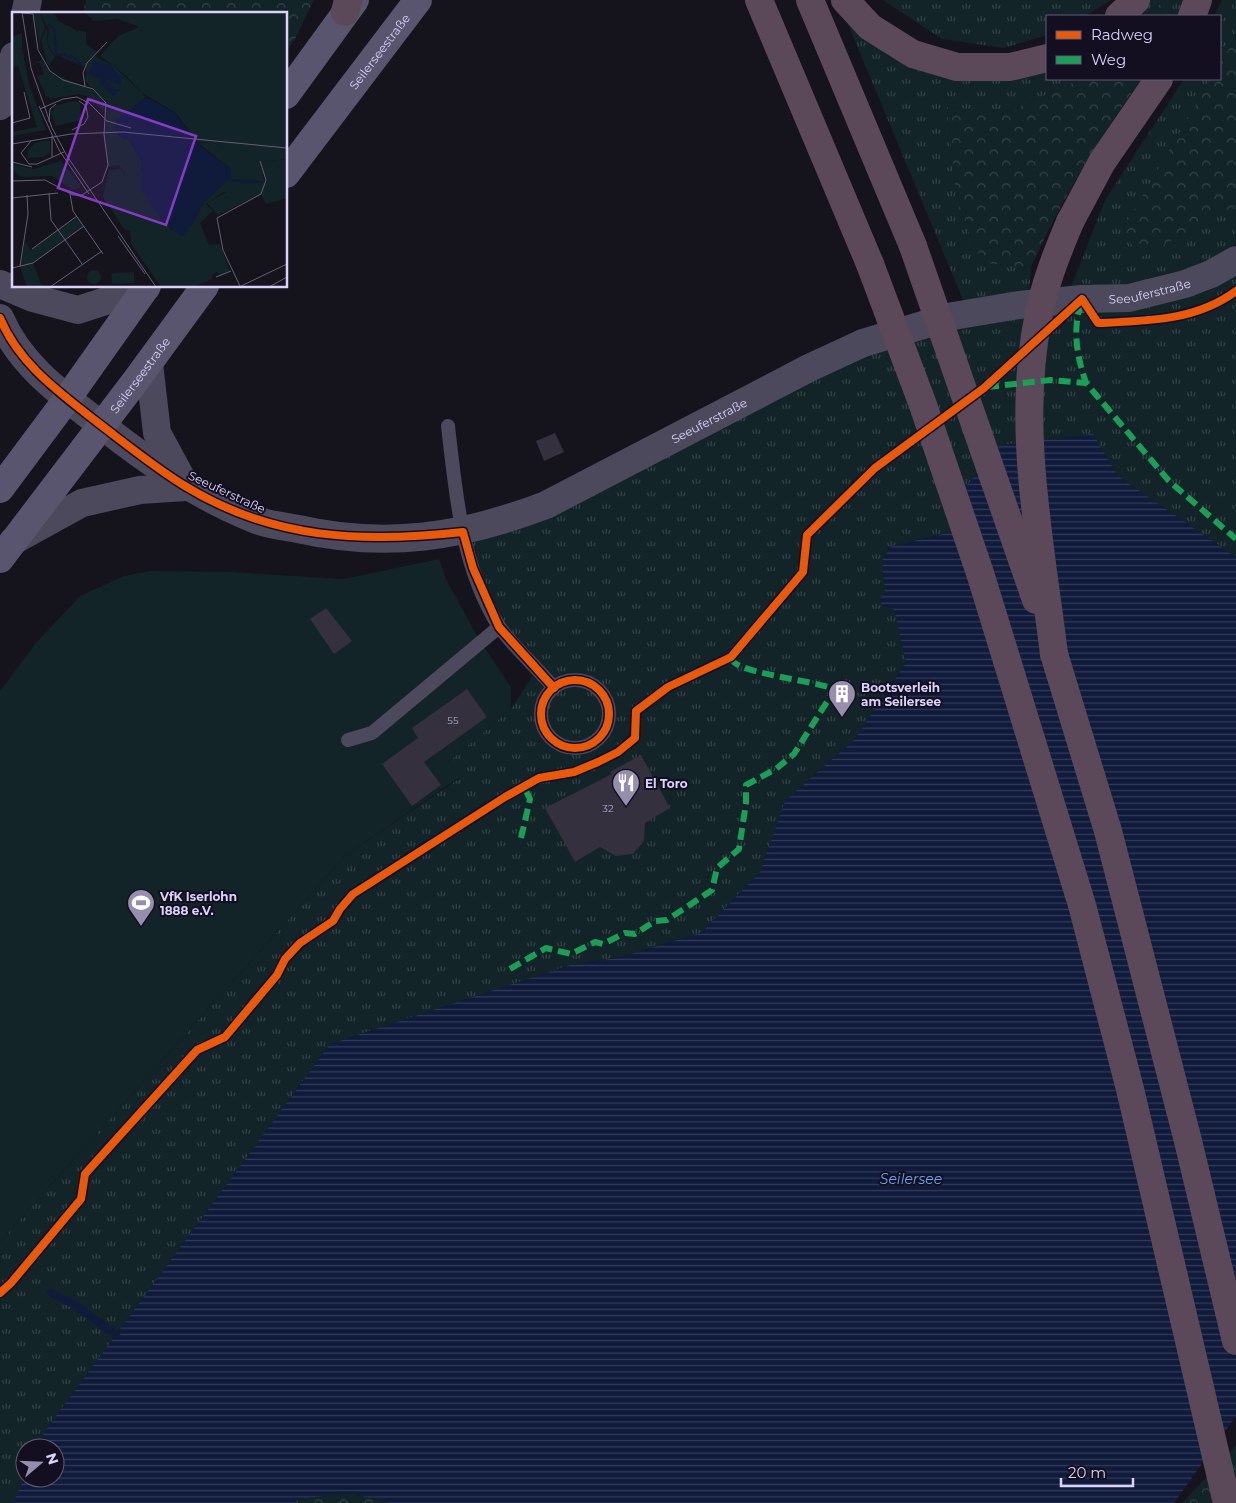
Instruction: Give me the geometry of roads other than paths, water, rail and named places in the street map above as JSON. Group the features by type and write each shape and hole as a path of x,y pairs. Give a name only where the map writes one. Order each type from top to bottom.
{"highway":[{"path":"759,0 870,264 923,405 980,573 1082,905 1130,1090 1227,1503"},
{"path":"810,0 913,246 1054,654 1108,831 1188,1141 1236,1341"},
{"path":"845,0 870,27 906,49 957,67 1010,67 1046,58"},
{"path":"1120,15 1136,0"},
{"path":"1192,15 1198,0"},
{"path":"1054,654 1034,490 1029,402 1037,320 1048,278 1070,222 1102,162 1158,80"}],"main road":[{"name":"Seilerseestraße","path":"288,171 418,0"},
{"path":"288,92 349,4"},
{"path":"0,489 67,399 145,288"},
{"name":"Seilerseestraße","path":"6,550 149,363 204,288"}],"street":[{"path":"0,106 12,63"},
{"name":"Seeuferstraße","path":"0,318 6,333 34,370 67,399 186,487 255,520 325,535 379,539 463,532 501,522 546,505 809,368 863,343 962,314 1019,305 1082,299 1129,298 1185,284 1211,274 1236,260"},
{"path":"0,284 26,296 78,310 143,288"},
{"name":"Seeuferstraße","path":"149,363 157,433 186,487"},
{"name":"Seeuferstraße","path":"6,550 82,504 140,490 186,487"}],"lane":[{"path":"448,426 463,532 472,568 499,626 554,688"},
{"path":"348,740 372,733 499,626"},
{"path":"581,680 592,684 601,691 607,700 610,717 604,732 592,744 578,748 566,747 554,741 546,732 542,711 545,698 554,688 569,681 581,680"}],"water":[{"name":"Seilersee","path":"1093,434 1118,476 1236,557 1236,1416 1174,1503 389,1503 350,1493 297,1499 295,1503 13,1503 20,1488 65,1488 65,1438 42,1438 45,1431 330,1044 570,965 617,958 701,933 760,872 785,801 854,740 906,663 894,609 882,606 880,599 885,592 882,561 890,547 955,531 967,485 1000,445"}],"waterway":[{"path":"51,1293 75,1305 116,1335"}],"place":[{"name":"Bootsverleih am Seilersee","path":"842,718"},
{"name":"El Toro","path":"626,807"},
{"name":"VfK Iserlohn 1888 e.V.","path":"141,927"}]}
